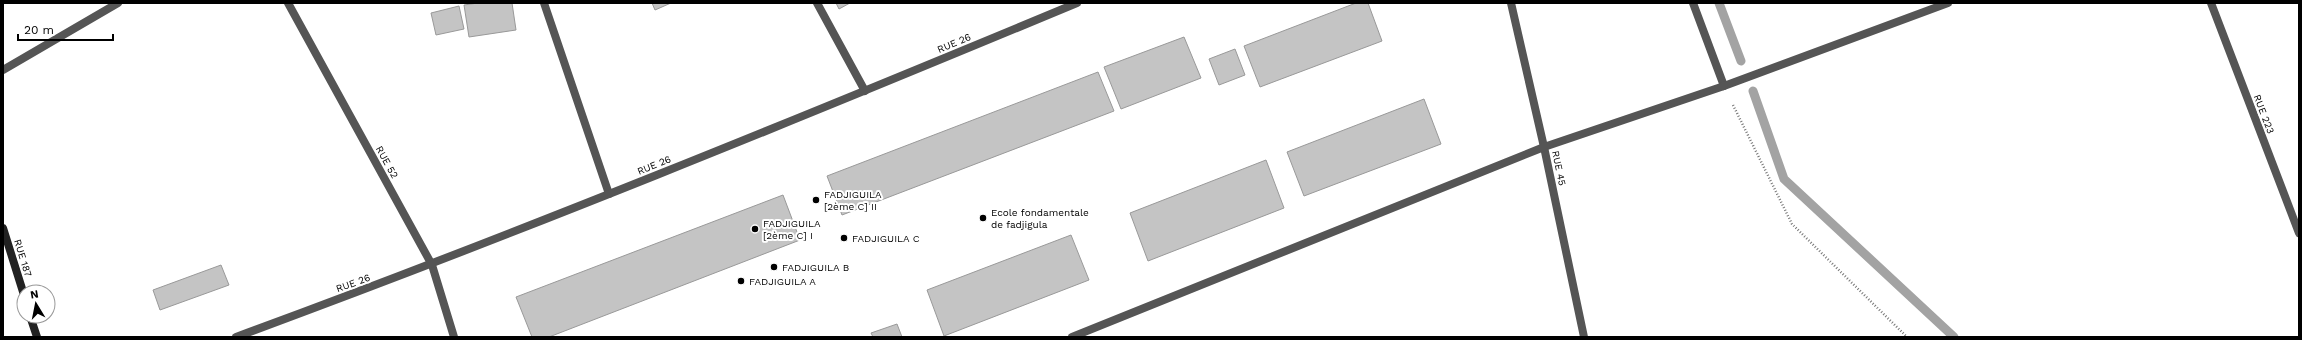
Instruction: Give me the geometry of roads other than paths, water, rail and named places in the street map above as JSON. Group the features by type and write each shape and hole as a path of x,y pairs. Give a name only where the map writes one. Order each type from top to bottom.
{"street":[{"path":"3,70 118,3"},
{"name":"RUE 52","path":"288,3 432,265 454,337"},
{"path":"544,3 609,194"},
{"path":"817,3 865,91"},
{"name":"RUE 26","path":"236,337 432,265 865,91 1077,3"},
{"name":"RUE 45","path":"1511,3 1544,147 1584,337"},
{"path":"1693,3 1724,86"},
{"path":"1072,337 1544,147 1724,86 1948,3"},
{"name":"RUE 223","path":"2211,3 2299,233"},
{"name":"RUE 187","path":"3,228 21,284"},
{"path":"33,324 37,337"}],"waterway":[{"path":"1719,3 1741,61"},
{"path":"1753,91 1784,179 1954,337"}],"place":[{"name":"FADJIGUILA [2ème C] II","path":"816,200"},
{"name":"Ecole fondamentale de fadjigula","path":"983,218"},
{"name":"FADJIGUILA [2ème C] I","path":"755,229"},
{"name":"FADJIGUILA C","path":"844,238"},
{"name":"FADJIGUILA B","path":"774,267"},
{"name":"FADJIGUILA A","path":"741,281"}]}
